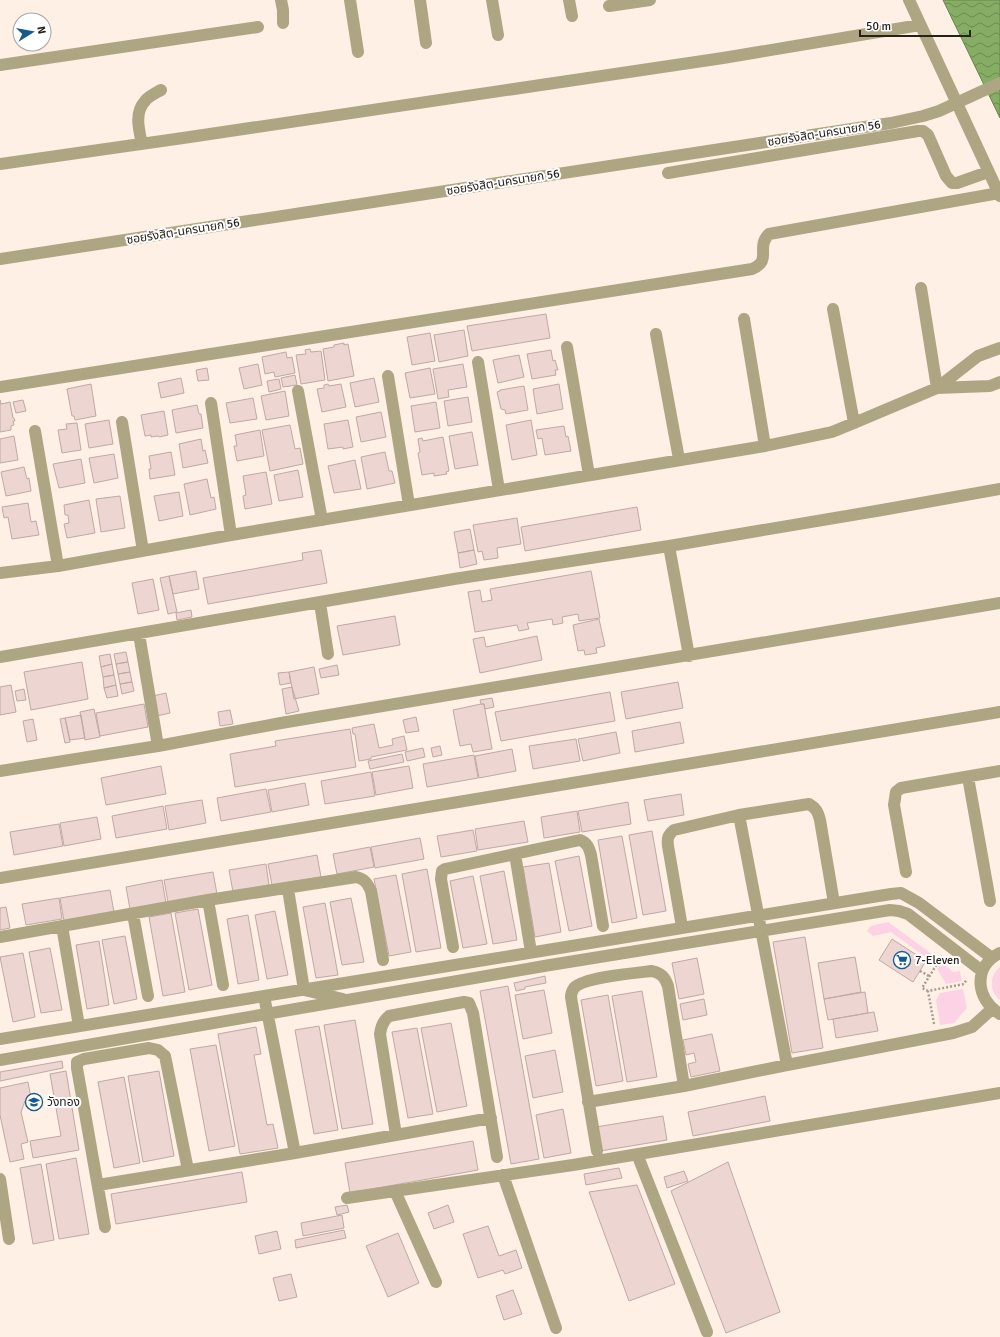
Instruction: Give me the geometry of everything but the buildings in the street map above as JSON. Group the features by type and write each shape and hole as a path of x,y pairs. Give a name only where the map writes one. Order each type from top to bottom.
{"street":[{"path":"281,0 283,23"},
{"path":"350,0 358,52"},
{"path":"420,0 426,43"},
{"path":"492,0 498,35"},
{"path":"569,0 572,16"},
{"path":"609,6 650,0"},
{"path":"0,387 752,269 760,266 762,263 764,258 764,238 769,234 999,195 988,172 960,101 920,25 909,0"},
{"path":"0,164 724,58 920,25"},
{"path":"0,65 258,27"},
{"name":"ซอยรังสิต-นครนายก 56","path":"0,259 891,123 923,116 1000,83"},
{"path":"142,144 137,120 141,108 145,101 161,90"},
{"path":"668,173 918,130 923,131 928,135 946,176 952,183 957,183 988,172"},
{"path":"920,288 937,388"},
{"path":"833,309 854,423"},
{"path":"744,319 765,446"},
{"path":"656,334 679,460"},
{"path":"568,347 590,475"},
{"path":"0,573 58,566 409,505 765,446 832,432 937,388 978,356 1000,348"},
{"path":"478,362 499,490"},
{"path":"388,376 409,505"},
{"path":"937,388 990,386 1000,382"},
{"path":"298,391 322,520"},
{"path":"211,403 231,536"},
{"path":"122,422 143,551"},
{"path":"35,431 58,566"},
{"path":"0,657 446,581 669,546 1000,489"},
{"path":"669,546 688,656"},
{"path":"320,603 328,654"},
{"path":"0,771 158,746 288,722 1000,603"},
{"path":"139,634 158,746"},
{"path":"0,878 1000,712"},
{"path":"906,872 894,805 896,792 901,788 1000,771"},
{"path":"968,776 990,901"},
{"path":"682,927 667,839 669,834 674,830 739,814 809,804 814,808 818,813 820,820 834,903"},
{"path":"739,814 787,1065"},
{"path":"453,947 441,879 442,871 445,868 580,840 586,843 589,847 603,926"},
{"path":"516,854 531,952"},
{"path":"0,938 208,900 288,889 356,877 367,883 370,891 383,960"},
{"path":"288,889 304,990"},
{"path":"0,1039 758,914 879,895 901,893 919,903 996,955 979,969"},
{"path":"208,900 223,985"},
{"path":"0,1060 268,1015 550,965 890,910 908,914 979,969 983,998 996,1011 972,1027 953,1034 936,1036 684,1086 588,1102"},
{"path":"133,914 148,996"},
{"path":"62,926 78,1026"},
{"path":"597,1151 570,997 573,989 580,983 652,971 660,973 666,979 668,986 684,1086"},
{"path":"304,990 348,1000"},
{"path":"264,996 295,1153"},
{"path":"396,1136 380,1027 384,1020 389,1016 464,1002 469,1003 473,1013 497,1157"},
{"path":"105,1227 77,1062 84,1059 149,1048 158,1050 165,1056 188,1170"},
{"path":"347,1198 637,1154 1000,1093"},
{"path":"98,1185 396,1136 491,1118"},
{"path":"637,1154 708,1332"},
{"path":"503,1175 556,1328"},
{"path":"0,1178 2,1200 9,1239"},
{"path":"395,1191 436,1282"}],"path":[{"path":"935,966 922,988 928,991 964,984 979,969"},
{"path":"920,971 929,976"},
{"path":"928,991 936,1036"}],"shaded area":[{"path":"888,922 936,957 936,961 932,962 891,932 873,936 867,931 871,926"},
{"path":"942,962 953,972 960,971 962,981 946,984 937,969"},
{"path":"1000,967 1000,1000 992,988 992,979"},
{"path":"963,989 967,1008 954,1023 940,1025 936,1000 940,993"}],"water":[{"path":"943,0 1000,0 1000,118"}],"place":[{"name":"7-Eleven","path":"902,960"},
{"name":"วังทอง","path":"34,1102"}]}
